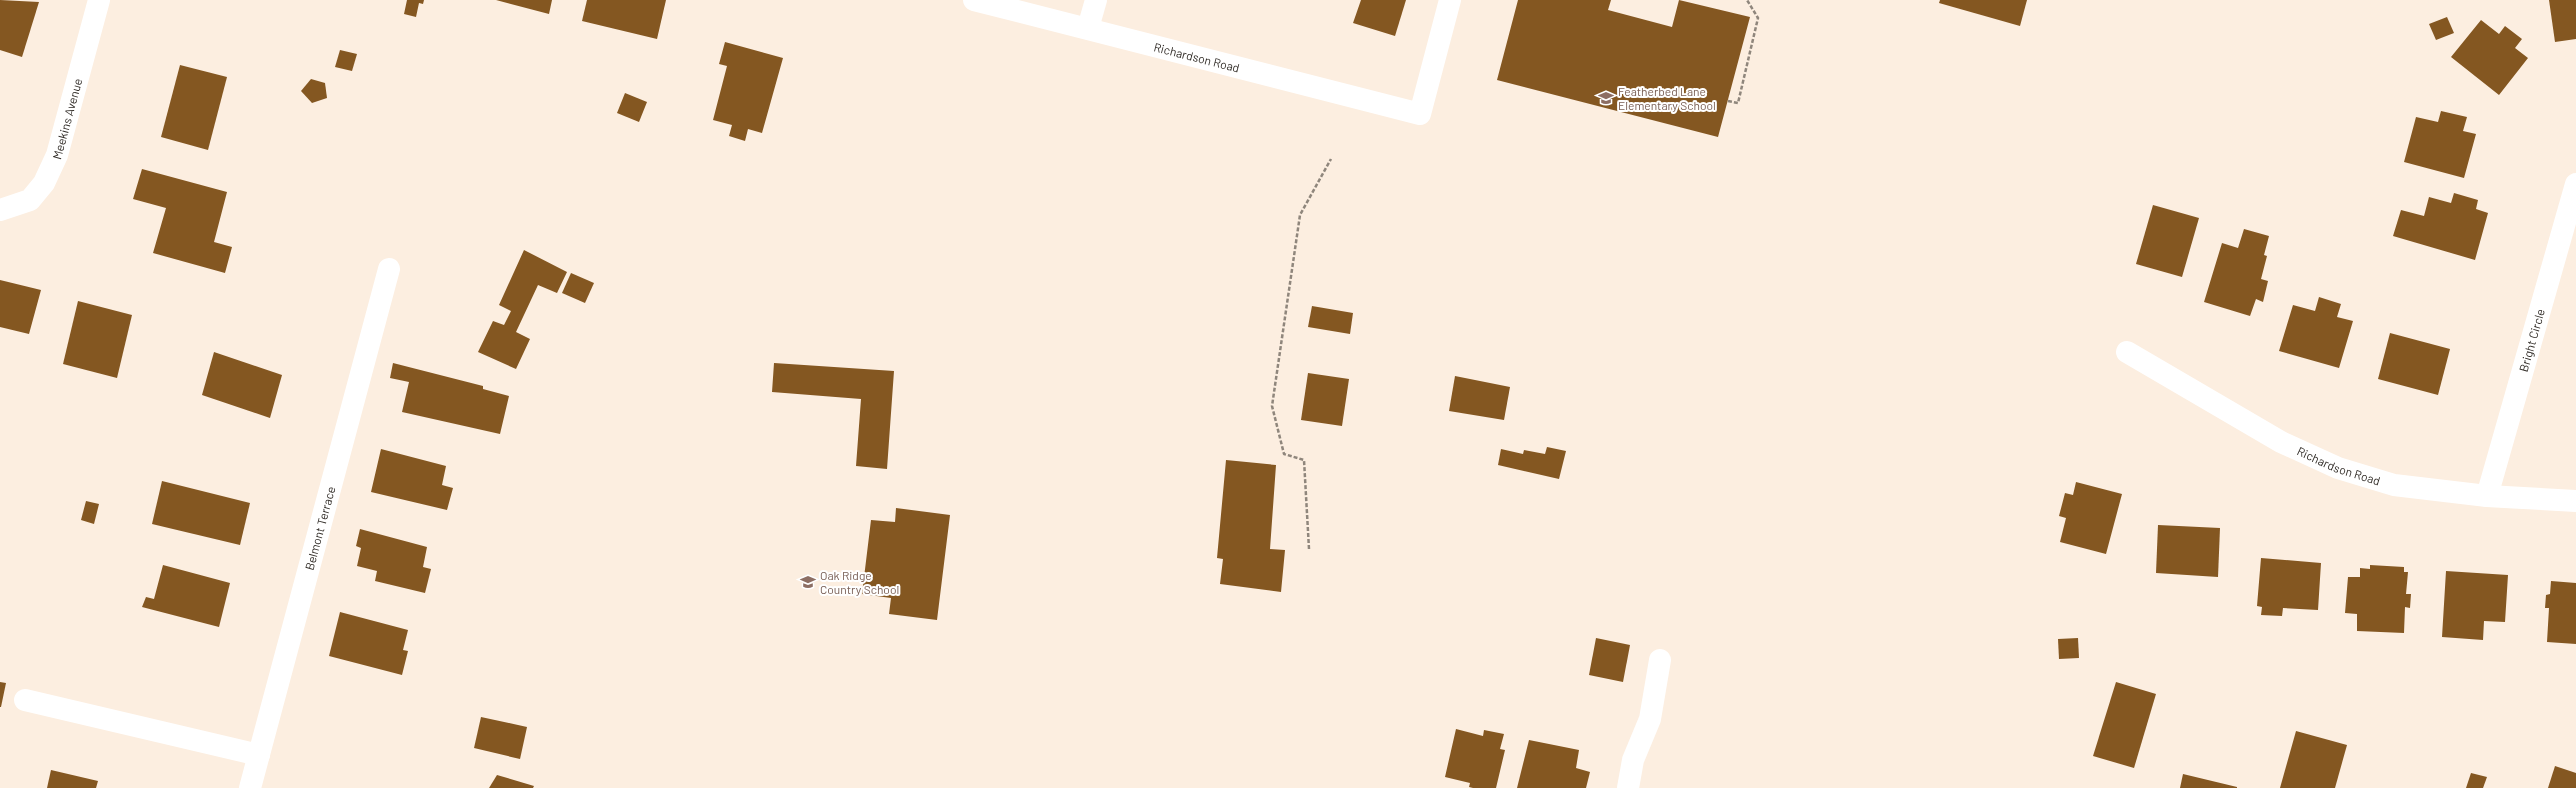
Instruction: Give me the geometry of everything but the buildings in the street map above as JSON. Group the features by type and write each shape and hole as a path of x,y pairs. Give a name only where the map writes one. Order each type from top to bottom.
{"street":[{"name":"Meekins Avenue","path":"0,210 30,200 44,183 57,155 99,0"},
{"name":"Richardson Road","path":"974,0 1420,114 1450,0"},
{"path":"1088,28 1096,0"},
{"name":"Bright Circle","path":"2487,496 2576,184"},
{"name":"Belmont Terrace","path":"250,788 389,269"},
{"name":"Richardson Road","path":"2127,352 2281,442 2338,468 2394,485 2487,496 2576,501"},
{"path":"1628,788 1633,760 1650,718 1660,660"},
{"path":"25,700 259,755"}],"path":[{"path":"1728,101 1738,103 1758,18 1748,0"},
{"path":"1309,549 1304,460 1284,454 1272,406 1300,215 1331,159"}],"place":[{"name":"Featherbed Lane Elementary School","path":"1606,98"},
{"name":"Oak Ridge Country School","path":"808,582"}]}
